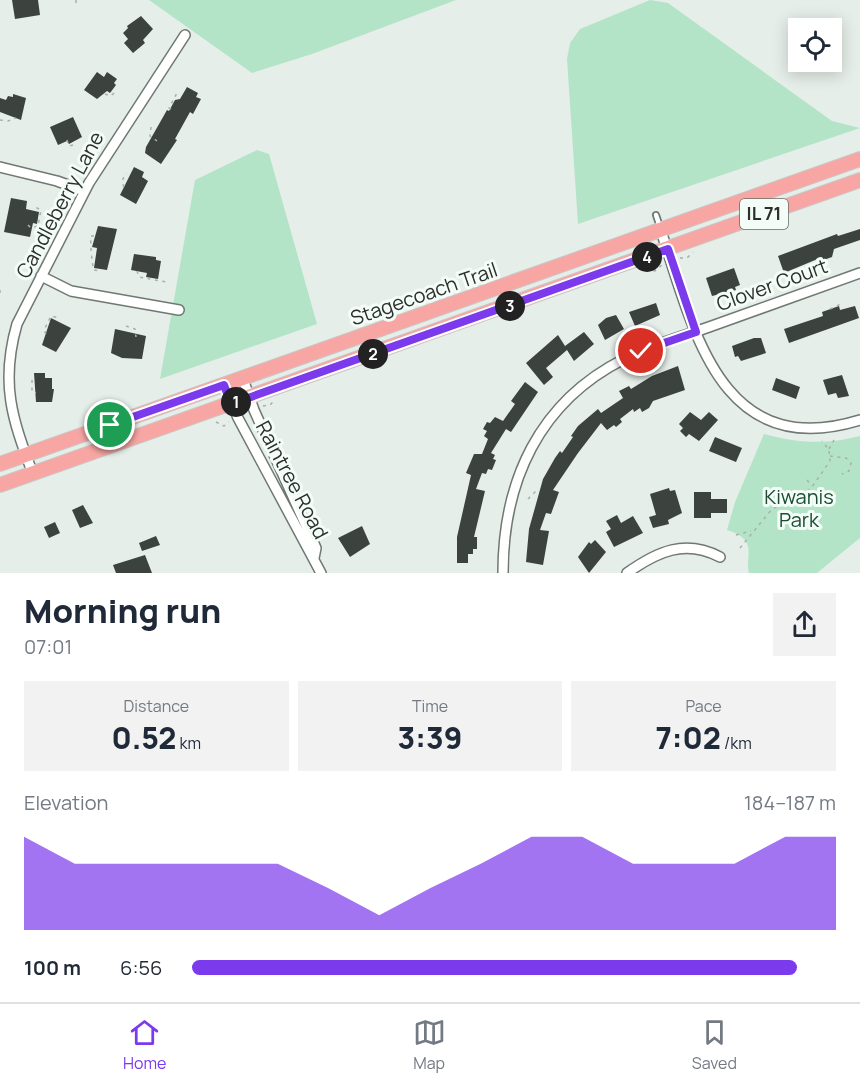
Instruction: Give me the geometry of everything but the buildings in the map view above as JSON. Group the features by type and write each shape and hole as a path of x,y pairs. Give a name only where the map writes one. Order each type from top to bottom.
{"main road":[{"name":"Stagecoach Trail","path":"0,464 860,159"},
{"name":"Stagecoach Trail","path":"0,485 860,180"}],"street":[{"name":"Candleberry Lane","path":"33,474 10,414 5,378 10,344 84,191 124,125 185,35"},
{"path":"0,167 57,181 84,191"},
{"path":"661,231 696,332 715,374 737,400 756,413 776,422 808,428 837,426 860,420"},
{"name":"Clover Court","path":"503,573 503,547 518,472 539,434 560,407 598,374 623,359 860,273"},
{"path":"41,276 71,291 179,310"},
{"name":"Raintree Road","path":"243,379 316,548 314,558"},
{"name":"Raintree Road","path":"224,385 231,404 321,573"},
{"path":"627,573 661,554 680,548 694,547 720,557"}],"lane":[{"path":"656,215 661,231"}],"path":[{"path":"105,94 110,96 117,91"},
{"path":"171,109 169,108 178,91"},
{"path":"0,120 14,121 16,118"},
{"path":"151,127 150,136 157,141"},
{"path":"67,140 69,146 77,144"},
{"path":"124,187 122,181 126,173"},
{"path":"28,225 31,228 38,226 41,210 33,206"},
{"path":"94,236 91,237 89,243 94,256 92,265 94,270 100,271"},
{"path":"684,257 689,256"},
{"path":"653,270 657,267"},
{"path":"137,271 139,277 166,282"},
{"path":"0,290 0,296"},
{"path":"830,309 843,303"},
{"path":"46,334 44,330 51,316 60,318"},
{"path":"126,326 135,329 136,337"},
{"path":"32,380 33,392 36,393"},
{"path":"266,404 272,403"},
{"path":"223,425 228,422"},
{"path":"829,450 834,440"},
{"path":"740,548 772,509 804,494 812,486 830,461 829,450 822,441"},
{"path":"830,456 849,460 849,471 842,474"},
{"path":"807,480 812,486"},
{"path":"528,499 535,492 538,493"},
{"path":"736,535 752,531"}],"green space":[{"path":"149,0 456,0 312,54 252,73"},
{"path":"650,0 668,3 832,121 860,128 578,224 567,59 570,43 580,29"},
{"path":"257,150 269,154 317,324 160,379 195,180"},
{"name":"Kiwanis Park","path":"764,434 812,442 835,441 860,436 860,538 817,573 749,573 747,544 737,534 727,530 735,502"}],"route":[{"path":"110,425 224,385 231,404 668,249 696,332 641,351"}]}
